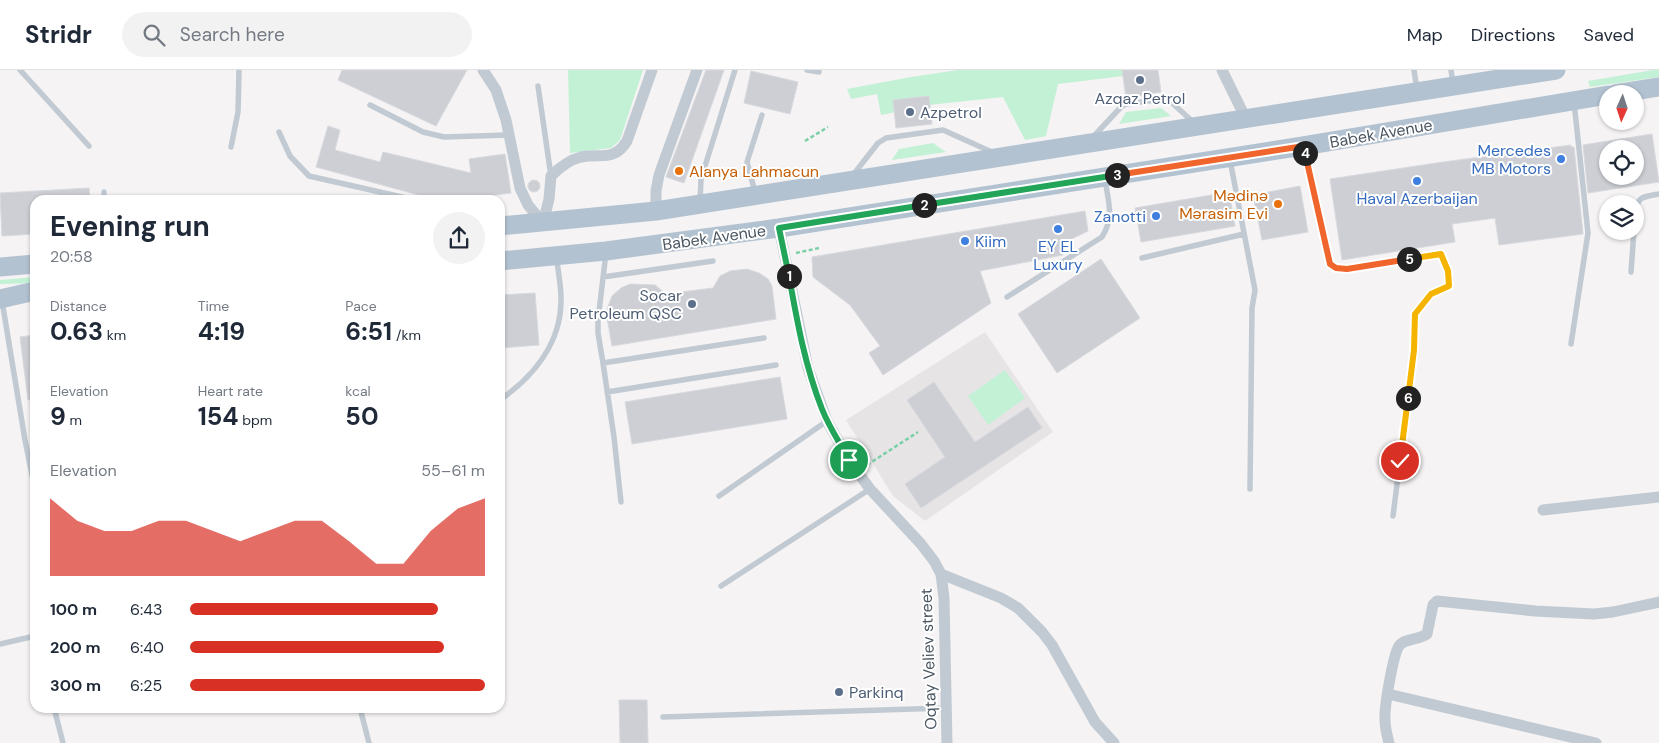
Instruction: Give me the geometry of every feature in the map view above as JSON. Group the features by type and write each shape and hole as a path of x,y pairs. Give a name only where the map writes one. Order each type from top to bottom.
{"main road":[{"name":"Babek Avenue","path":"505,226 700,205 1418,91 1452,78 1556,70"},
{"path":"1644,89 1659,87"},
{"name":"Babek Avenue","path":"505,262 606,251 779,228 1230,158 1599,96"},
{"path":"0,267 30,264"},
{"path":"0,300 30,292"},
{"path":"0,300 30,299"}],"street":[{"path":"483,70 496,90 506,120 520,188 528,205 543,223"},
{"path":"543,223 549,199 551,176 563,166 580,157 612,155 621,150 627,141 652,70"},
{"path":"656,211 656,191 659,175 697,70"},
{"path":"1222,70 1246,119"},
{"name":"Oqtay Veliev street","path":"779,228 808,368 827,422 870,489 921,544 941,574 944,598 947,743"},
{"path":"1543,510 1659,497"},
{"path":"941,574 1001,598 1018,608 1052,645 1095,722 1114,743"},
{"path":"1389,743 1385,718 1398,646 1403,642 1422,638 1427,634 1437,601 1535,611 1594,614 1659,602"},
{"path":"1388,694 1596,743"}],"lane":[{"path":"20,70 89,146"},
{"path":"231,147 238,112 239,70"},
{"path":"700,205 699,191 701,179 735,70"},
{"path":"808,70 818,72"},
{"path":"1414,70 1418,91"},
{"path":"538,86 551,176"},
{"path":"1088,144 1121,107 1126,104 1164,99 1170,101 1198,127"},
{"path":"1571,344 1588,233 1574,100"},
{"path":"370,105 423,132 444,137 509,134"},
{"path":"756,196 747,162 762,115"},
{"path":"847,182 878,143 886,138 943,130 1002,157"},
{"path":"279,132 290,156 309,176 393,195"},
{"path":"1304,146 1330,264 1336,268 1347,269 1441,254 1448,271 1449,286 1431,294 1415,314 1414,350 1393,516"},
{"path":"1230,158 1255,290 1252,308 1250,489"},
{"path":"1007,296 1102,237 1109,226 1110,216 1105,177"},
{"path":"1644,197 1659,194"},
{"path":"1142,258 1244,234"},
{"path":"1631,272 1633,240"},
{"path":"606,251 598,333 621,502"},
{"path":"505,396 539,366 552,342 560,318 562,297 556,257"},
{"path":"603,277 714,260"},
{"path":"0,300 30,465"},
{"path":"603,363 764,338"},
{"path":"607,392 776,365"},
{"path":"719,496 827,422"},
{"path":"721,586 870,489"},
{"path":"0,644 30,637"},
{"path":"663,717 946,708"},
{"path":"55,713 63,743"},
{"path":"361,713 369,743"}],"path":[{"path":"805,141 828,127"},
{"path":"794,253 819,248"},
{"path":"857,471 918,432"}],"shaded area":[{"path":"985,332 1053,432 925,521 893,496 846,420"}],"green space":[{"path":"568,70 643,70 620,140 611,148 570,153"},
{"path":"958,70 1122,70 1123,76 1058,84 1046,136 1025,140 1003,97 929,105 881,115 877,94 851,99 847,89"},
{"path":"1659,70 1659,77 1590,87 1588,81"},
{"path":"1161,108 1171,116 1119,124 1126,112"},
{"path":"933,143 946,152 892,160 899,149"},
{"path":"30,277 30,283 0,284 0,280"},
{"path":"1005,370 1025,398 988,425 968,396"}],"building":[{"path":"342,70 467,70 436,126 338,80"},
{"path":"706,70 724,70 684,183 666,177"},
{"path":"1122,70 1158,70 1161,92 1126,98"},
{"path":"751,71 798,82 790,114 744,103"},
{"path":"929,96 932,124 896,128 893,100"},
{"path":"328,126 340,130 335,150 380,162 383,152 471,173 469,159 505,154 511,193 495,195 419,195 316,167"},
{"path":"1652,134 1659,182 1644,184 1644,140 1614,140"},
{"path":"1599,142 1599,185 1640,185 1588,193 1583,145"},
{"path":"1571,145 1571,147 1574,147 1583,234 1499,245 1495,218 1452,224 1455,242 1342,260 1330,179"},
{"path":"532,180 536,180 540,186 536,192 532,192 528,188 528,184"},
{"path":"1300,186 1308,232 1262,240 1253,195"},
{"path":"89,188 90,195 30,195 30,234 2,236 0,193"},
{"path":"1229,192 1235,226 1141,242 1135,208"},
{"path":"1085,211 1088,231 1061,244 1063,255 980,271 991,303 883,375 869,353 880,346 850,305 813,277 812,257"},
{"path":"1101,259 1140,318 1057,373 1018,314"},
{"name":"Socar Petroleum QSC","path":"747,269 759,273 768,279 772,286 776,319 612,346 606,312 612,296 621,288 630,284 655,285 666,294 713,288 720,276 730,271"},
{"path":"535,293 539,345 505,348 505,295"},
{"path":"30,336 30,400 28,400 20,337"},
{"path":"780,377 787,419 632,444 625,402"},
{"path":"934,382 975,442 1028,407 1042,428 921,508 905,484 945,457 907,400"},
{"path":"619,700 647,700 648,743 620,743"}],"place":[{"name":"Azqaz Petrol","path":"1140,80"},
{"name":"Azpetrol","path":"910,112"},
{"name":"Mercedes MB Motors","path":"1561,159"},
{"name":"Alanya Lahmacun","path":"679,171"},
{"name":"Haval Azerbaijan","path":"1417,181"},
{"name":"Mədinə Mərasim Evi","path":"1278,204"},
{"name":"Zanotti","path":"1156,216"},
{"name":"EY EL Luxury","path":"1058,229"},
{"name":"Kiim","path":"965,241"},
{"name":"Socar Petroleum QSC","path":"692,304"},
{"name":"Parkinq","path":"839,692"}],"route":[{"path":"849,460 827,422 808,368 779,228 1304,146 1330,264 1336,268 1347,269 1441,254 1448,271 1449,286 1431,294 1415,314 1414,350 1400,461"}]}
